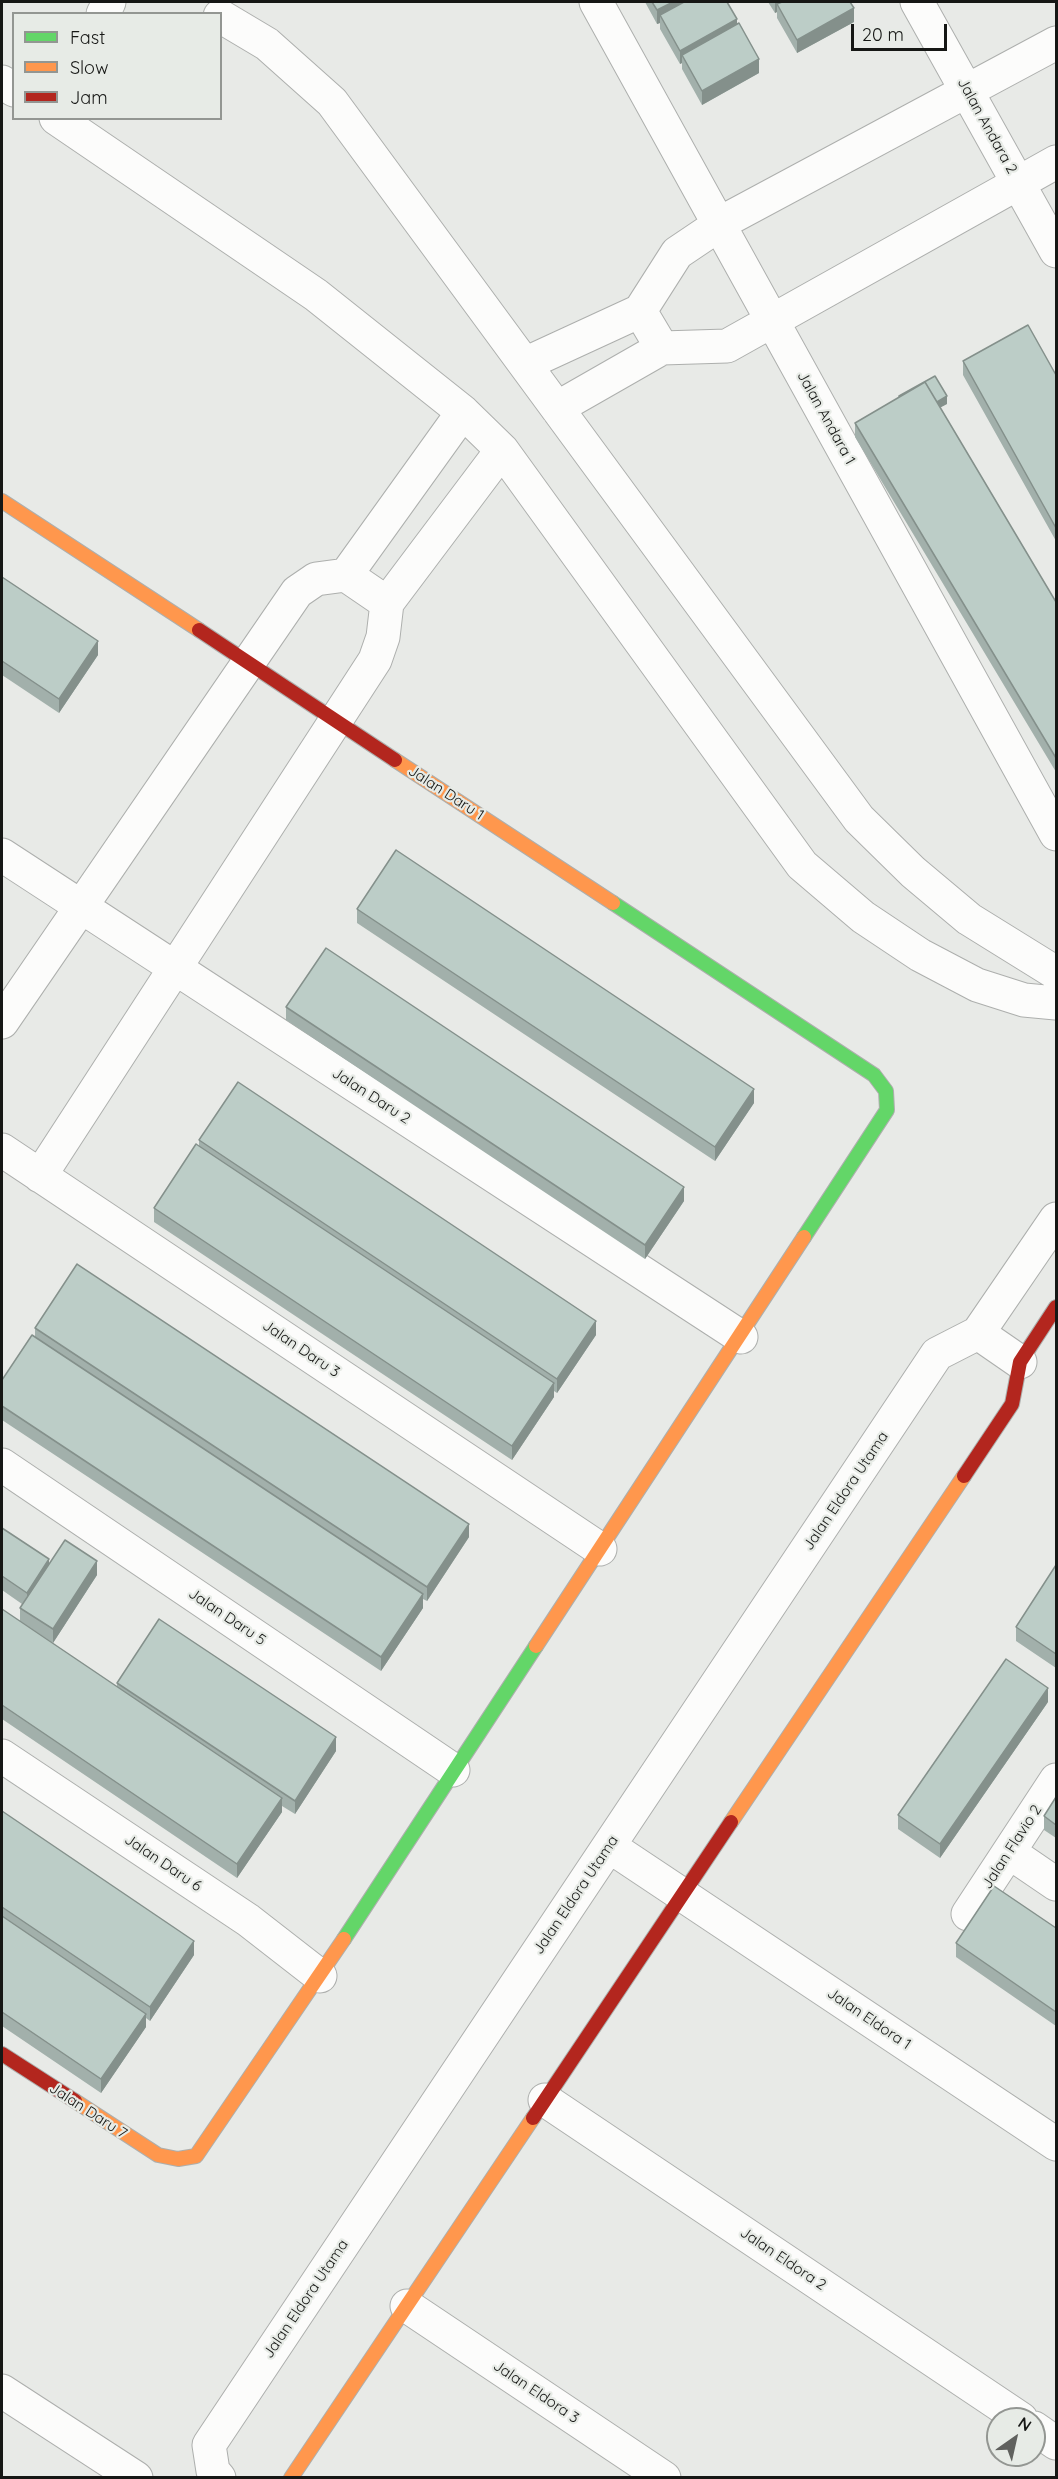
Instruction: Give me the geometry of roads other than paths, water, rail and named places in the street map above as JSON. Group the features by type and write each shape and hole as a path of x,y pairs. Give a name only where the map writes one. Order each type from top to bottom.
{"street":[{"path":"197,2 213,12"},
{"name":"Jalan Andara 1","path":"596,2 1056,834"},
{"name":"Jalan Andara 2","path":"917,2 1056,251"},
{"path":"222,17 267,44 332,102 860,819 914,872 969,919 1056,973"},
{"path":"525,364 640,311 677,253 720,226 968,93 1056,43"},
{"path":"59,120 316,295 463,412 502,450 802,865 863,917 920,955 977,985 1024,1000 1056,1003"},
{"path":"557,408 662,348 727,346 1056,162"},
{"path":"640,311 662,348"},
{"path":"346,575 463,412"},
{"path":"40,1176 375,660 383,637 387,603 502,450"},
{"name":"Jalan Daru 1","path":"2,501 874,1075 886,1091 887,1110 877,1129 741,1336"},
{"path":"2,1022 297,591 316,579 346,575 387,603"},
{"name":"Jalan Daru 2","path":"2,855 741,1336"},
{"name":"Jalan Daru 3","path":"2,1150 600,1549"},
{"path":"1020,1362 978,1333 1056,1219"},
{"path":"291,2478 1012,1404 1020,1362 1056,1307"},
{"name":"Jalan Eldora Utama","path":"219,2478 213,2471 209,2445 937,1354 978,1333"},
{"path":"320,1976 453,1770 741,1336"},
{"name":"Jalan Daru 5","path":"2,1465 453,1770"},
{"name":"Jalan Daru 6","path":"2,1756 248,1920 320,1976"},
{"name":"Jalan Flavio 2","path":"968,1914 1056,1780"},
{"name":"Jalan Eldora 1","path":"609,1846 1056,2144"},
{"path":"1009,1852 1056,1884"},
{"name":"Jalan Daru 7","path":"2,2054 158,2155 178,2159 196,2156 320,1976"},
{"name":"Jalan Eldora 2","path":"545,2100 1003,2407"},
{"name":"Jalan Eldora 3","path":"407,2306 664,2478"},
{"path":"2,2391 136,2478"}]}
